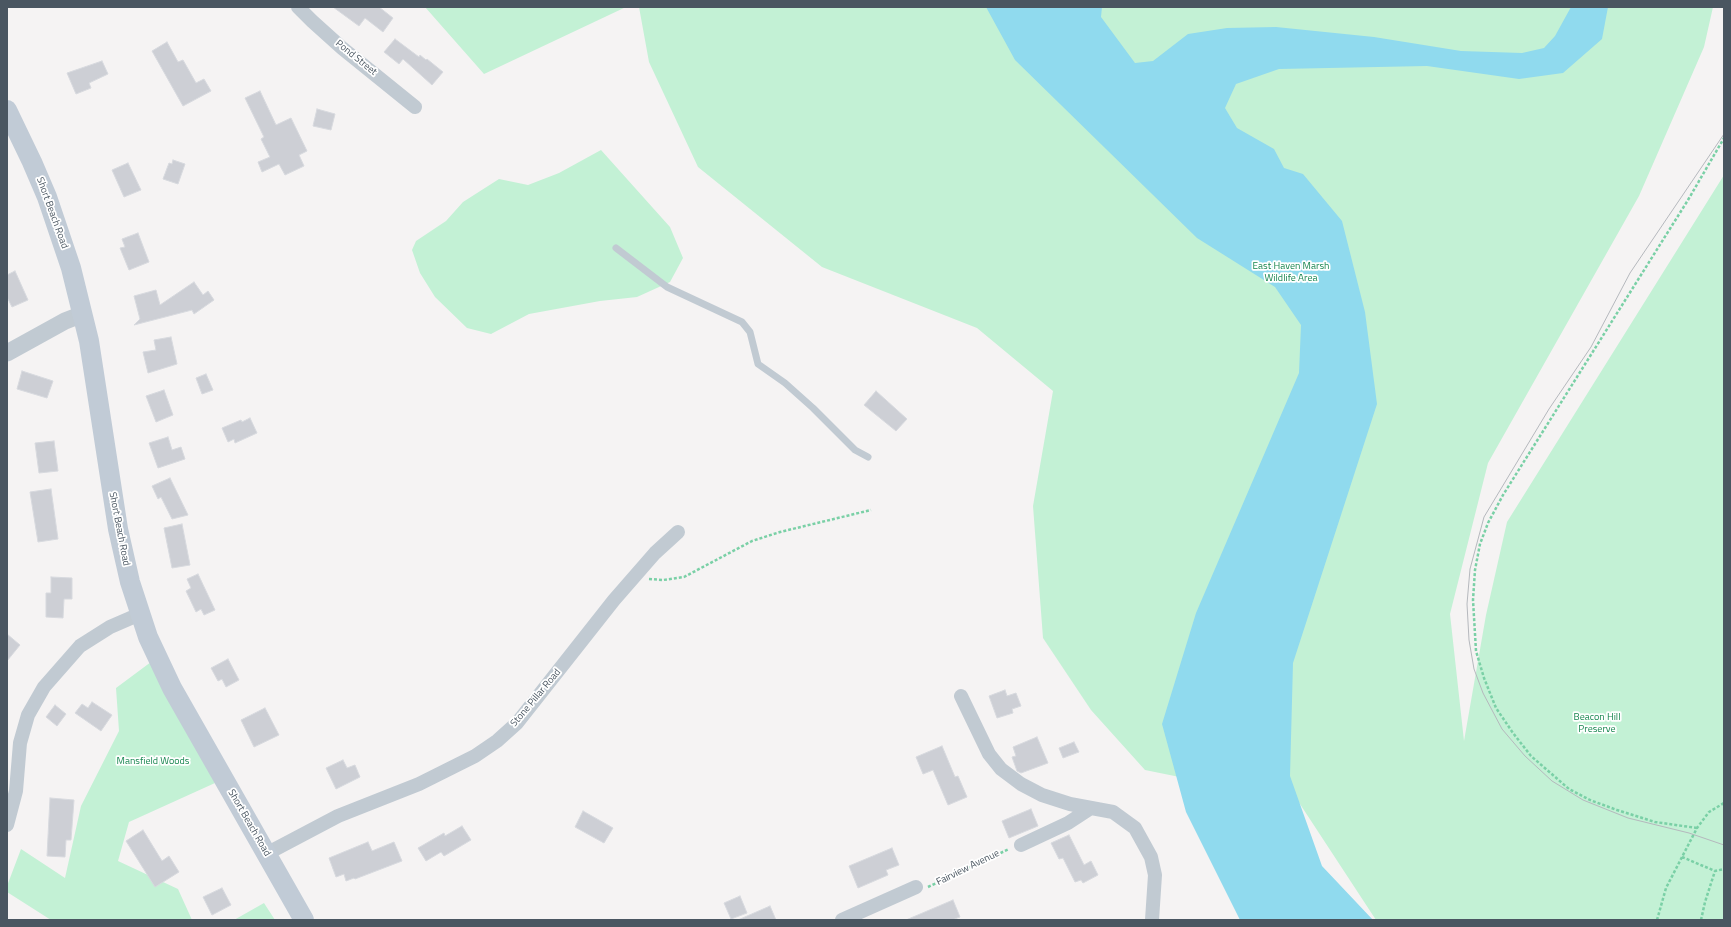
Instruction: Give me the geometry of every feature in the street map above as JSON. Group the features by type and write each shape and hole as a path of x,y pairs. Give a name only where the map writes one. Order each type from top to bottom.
{"main road":[{"name":"Short Beach Road","path":"7,110 47,197 71,268 83,314 102,414 118,529 130,582 150,642 172,688 304,920"}],"street":[{"name":"Pond Street","path":"298,7 342,48 416,107"},
{"path":"7,353 65,321 83,314"},
{"name":"Stone Pillar Road","path":"266,854 338,816 419,784 475,756 497,741 517,723 614,600 678,532"},
{"path":"7,825 16,792 20,743 28,716 44,687 80,646 110,627 140,614"},
{"path":"961,696 989,754 1001,769 1021,784 1042,795 1091,808 1113,812 1135,828 1151,857 1155,875 1152,920"},
{"path":"1022,844 1068,823 1091,808"},
{"path":"842,920 916,887"}],"lane":[{"path":"616,248 667,287 742,322 750,332 758,364 785,383 813,408 855,450 868,458"}],"path":[{"path":"1697,828 1655,822 1590,800 1569,789 1531,756 1512,733 1496,708 1484,678 1476,651 1473,600 1475,570 1480,544 1488,523 1502,495 1688,200 1724,138"},
{"path":"637,574 647,579 657,580 684,577 752,541 780,532 871,510"},
{"path":"1657,920 1666,888 1697,828 1709,812 1724,803"},
{"name":"Fairview Avenue","path":"916,887 929,887 1022,844"},
{"path":"1682,857 1715,871 1724,869"},
{"path":"1701,920 1715,871"}],"green space":[{"path":"425,7 626,7 484,74"},
{"name":"East Haven Marsh Wildlife Area","path":"639,7 1713,7 1704,47 1639,196 1488,463 1450,614 1464,741 1486,615 1507,522 1724,175 1724,920 1376,920 1298,801 1145,770 1091,710 1043,638 1033,506 1053,391 977,328 822,267 698,167 649,62"},
{"path":"601,150 670,227 683,258 670,282 637,297 600,301 529,314 491,334 467,328 435,297 420,273 412,250 416,241 446,221 463,202 499,179 528,185 559,173"},
{"name":"Mansfield Woods","path":"151,662 215,783 129,822 118,861 178,889 192,920 51,920 7,892 7,886 21,849 65,878 81,806 119,731 116,688"},
{"path":"264,903 275,920 234,920"}],"water":[{"path":"986,7 1102,7 1101,17 1135,63 1153,61 1188,34 1227,28 1276,27 1374,37 1461,51 1522,53 1544,48 1555,36 1571,7 1608,7 1602,39 1563,73 1519,79 1427,66 1279,69 1236,84 1225,108 1237,128 1274,149 1284,168 1303,174 1342,221 1365,312 1377,404 1293,663 1290,776 1322,866 1373,920 1240,920 1186,812 1162,724 1196,613 1299,373 1301,325 1275,287 1197,238 1015,60"}],"building":[{"path":"333,7 379,7 393,18 383,32 365,18 359,26"},
{"path":"395,39 419,57 420,55 426,60 427,59 443,72 432,85 403,59 399,64 384,52"},
{"path":"167,42 178,62 183,60 196,83 204,79 211,91 183,106 152,51"},
{"path":"102,61 108,74 89,83 91,88 76,94 67,73"},
{"path":"260,91 276,125 291,118 307,151 299,155 304,166 285,175 279,164 262,172 258,162 270,157 261,139 264,137 245,98"},
{"path":"317,109 335,114 331,130 313,126"},
{"path":"173,160 185,164 178,184 163,179 169,163 172,164"},
{"path":"128,163 141,190 124,197 112,170"},
{"path":"138,233 149,262 129,270 120,248 125,247 122,239"},
{"path":"15,271 28,300 12,307 7,297 7,275"},
{"path":"194,282 203,295 208,291 214,300 194,314 192,310 134,325 140,319 134,296 156,290 160,305"},
{"path":"171,337 177,364 148,373 143,352 156,350 154,340"},
{"path":"22,371 53,381 47,398 17,389"},
{"path":"206,374 213,390 202,394 196,378"},
{"path":"164,390 173,415 156,422 146,396"},
{"path":"876,391 907,419 896,431 864,405"},
{"path":"250,418 257,433 235,443 234,439 228,442 222,428"},
{"path":"168,437 172,450 181,447 185,459 158,468 149,443"},
{"path":"54,441 58,471 39,473 35,443"},
{"path":"170,478 188,515 172,519 161,497 158,499 152,486"},
{"path":"51,489 58,539 38,542 30,492"},
{"path":"182,524 190,565 172,568 164,528"},
{"path":"198,574 215,610 204,615 201,609 196,612 186,591 191,588 187,579"},
{"path":"51,577 72,578 72,599 64,599 63,618 46,617 46,593 51,593"},
{"path":"7,634 20,645 7,661"},
{"path":"228,659 239,680 226,687 222,679 218,681 211,668"},
{"path":"1005,690 1007,696 1016,693 1021,706 1012,709 1013,713 997,718 989,696"},
{"path":"92,702 112,715 101,731 75,713 82,704 88,708"},
{"path":"55,705 66,714 57,726 46,717"},
{"path":"265,708 279,735 254,747 241,720"},
{"path":"1037,737 1048,763 1021,773 1017,771 1012,757 1016,756 1013,747"},
{"path":"1074,742 1079,752 1063,758 1059,748"},
{"path":"942,746 955,777 958,776 967,797 948,805 933,770 923,774 916,757"},
{"path":"343,760 347,768 355,765 360,777 336,789 326,768"},
{"path":"50,798 74,800 71,840 66,840 65,857 47,856"},
{"path":"1031,809 1038,826 1009,838 1002,821"},
{"path":"583,811 613,828 604,843 575,827"},
{"path":"462,826 471,840 444,856 441,852 426,861 418,848 444,833 445,836"},
{"path":"143,830 162,861 169,856 179,872 155,887 126,841"},
{"path":"1069,835 1084,865 1091,861 1098,875 1083,883 1081,880 1075,882 1063,858 1059,859 1051,843"},
{"path":"368,842 372,851 394,842 402,861 355,879 346,881 344,874 336,877 329,858"},
{"path":"892,848 899,865 886,870 888,875 858,888 849,866"},
{"path":"222,888 231,905 212,915 203,897"},
{"path":"740,896 747,913 731,919 724,903"},
{"path":"953,900 960,917 952,920 906,920"},
{"path":"770,906 776,920 738,920"}],"tram line":[{"path":"1724,134 1630,273 1591,347 1549,409 1484,517 1470,569 1467,604 1469,640 1474,669 1483,693 1502,729 1525,756 1552,781 1583,800 1628,818 1689,833 1724,845"}],"park label":[{"name":"Beacon Hill Preserve","path":"1597,724"}]}
